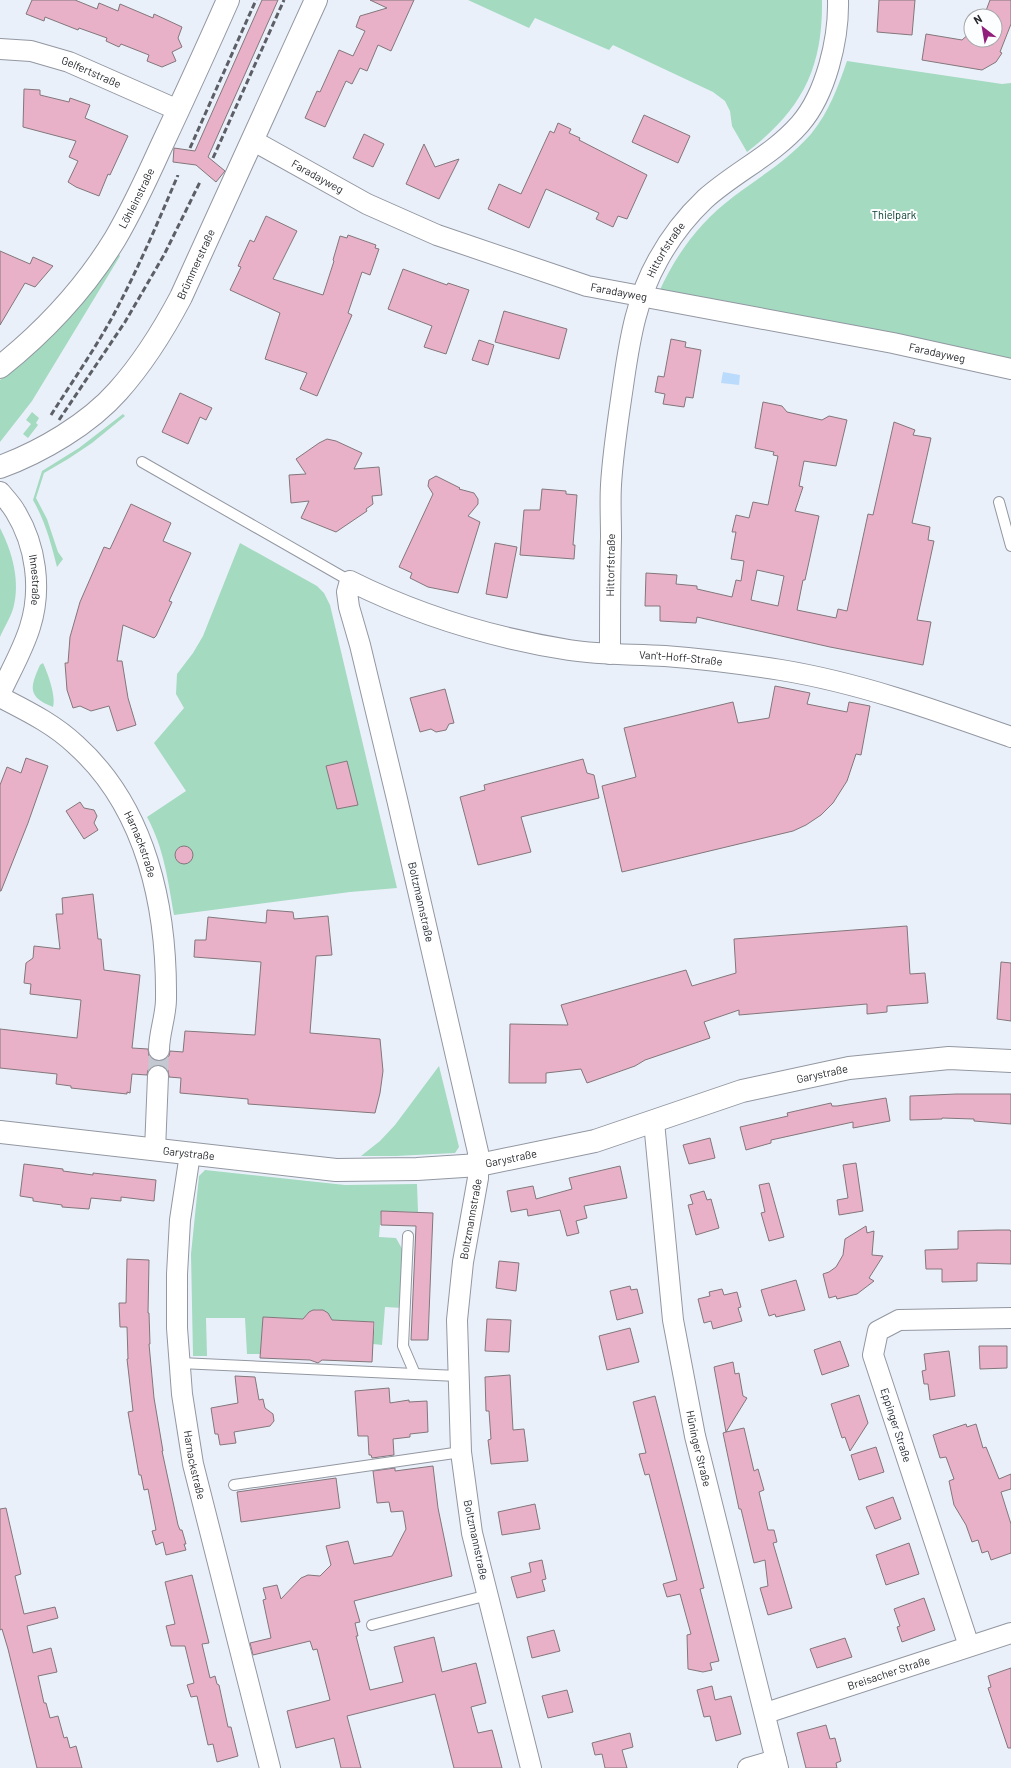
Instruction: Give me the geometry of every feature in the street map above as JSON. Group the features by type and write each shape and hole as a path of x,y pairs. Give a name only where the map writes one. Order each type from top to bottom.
{"street":[{"name":"Löhleinstraße","path":"0,367 22,349 54,318 75,294 115,239 136,201 228,0"},
{"name":"Brümmerstraße","path":"0,467 30,454 74,428 117,392 163,331 181,297 316,0"},
{"name":"Hittorfstraße","path":"610,654 611,486 617,426 625,372 630,341 641,296 658,260 680,226 705,200 779,145 801,123 819,93 829,65 836,37 838,0"},
{"name":"Gelfertstraße","path":"0,49 31,51 69,62 178,110"},
{"name":"Faradayweg","path":"252,140 367,204 437,235 587,286 886,342 1011,369"},
{"name":"Ihnestraße","path":"0,492 15,510 31,546 36,579 36,595 30,627 0,695"},
{"name":"Van't-Hoff-Straße","path":"350,581 408,606 475,629 569,650 610,654 664,656 819,676 904,699 1011,737"},
{"name":"Boltzmannstraße","path":"350,581 347,592 350,607 442,989 478,1152 478,1178 463,1262 457,1320 457,1376 461,1452 472,1533 532,1768"},
{"name":"Harnackstraße","path":"0,695 44,721 77,745 103,773 120,799 143,843 161,920 166,964 166,1002 159,1050"},
{"name":"Garystraße","path":"0,1132 336,1170 418,1169 478,1165 595,1141 742,1091 849,1068 949,1058 1011,1061"},
{"path":"155,1150 158,1076"},
{"name":"Hüninger Straße","path":"654,1122 673,1320 695,1436 766,1713 777,1764"},
{"name":"Harnackstraße","path":"190,1154 180,1220 177,1274 177,1328 182,1394 193,1464 270,1768"},
{"name":"Eppinger Straße","path":"969,1646 873,1355 878,1331 899,1320 1011,1318"},
{"name":"Breisacher Straße","path":"766,1713 1011,1632"},
{"path":"748,1768 777,1764"}],"lane":[{"path":"142,462 350,581"},
{"path":"999,502 1011,546"},
{"path":"408,1236 403,1346 415,1374"},
{"path":"180,1363 457,1376"},
{"path":"234,1485 461,1452"},
{"path":"372,1625 488,1595"}],"green space":[{"path":"468,0 822,0 818,47 813,68 805,86 795,104 782,120 747,152 732,126 730,111 725,101 713,92 613,45 609,50 535,18 529,28"},
{"name":"Thielpark","path":"847,61 1002,84 1011,83 1011,362 659,292 681,252 710,217 733,197 774,168 802,144 811,134 828,108"},
{"path":"118,253 120,256 32,401 0,442 0,380 13,370 89,293"},
{"path":"32,412 39,418 36,423 38,425 28,438 23,434 31,424 26,420"},
{"path":"123,414 125,416 92,443 44,473 36,498 47,519 58,552 63,559 57,567 47,532 33,500 42,471 79,448"},
{"path":"0,528 14,567 16,588 13,609 0,637"},
{"path":"240,543 317,586 324,593 330,605 397,888 350,892 174,915 158,841 147,817 186,791 154,743 184,708 176,694 177,674 193,653 203,636"},
{"path":"43,663 52,691 54,702 53,707 39,699 33,690 34,679 40,665"},
{"path":"439,1066 459,1147 455,1153 361,1156 380,1141 395,1125"},
{"path":"205,1170 345,1185 417,1184 418,1212 381,1211 379,1237 396,1238 405,1254 403,1308 385,1307 382,1345 373,1344 375,1322 328,1320 330,1317 328,1313 317,1310 308,1313 306,1315 307,1319 263,1317 261,1354 247,1354 245,1318 206,1318 207,1356 193,1356 191,1254 199,1176"}],"water":[{"path":"723,372 740,375 739,385 721,383"}],"building":[{"path":"32,0 75,0 97,9 99,3 118,11 120,4 153,18 154,14 182,27 178,38 182,47 172,52 176,61 162,67 147,61 149,55 121,44 119,47 106,41 107,38 79,28 78,30 45,17 44,21 26,14"},
{"path":"262,0 278,0 208,157 225,171 216,182 196,165 173,162 174,148 195,151"},
{"path":"370,0 414,0 391,51 378,45 367,71 360,68 352,84 346,81 325,127 305,118 317,91 320,92 339,50 353,56 365,31 356,27 360,16 387,8"},
{"path":"879,0 915,0 912,35 877,32"},
{"path":"990,0 1011,0 1011,24 1003,44 1003,8 987,8"},
{"path":"926,34 963,39 963,48 1002,48 1000,52 1002,53 996,62 982,70 922,60"},
{"path":"24,89 40,90 40,95 69,102 70,98 90,105 85,118 128,136 110,175 108,174 99,196 76,187 68,182 78,161 69,157 76,141 23,127"},
{"path":"644,115 690,136 678,163 632,142"},
{"path":"558,123 571,129 569,133 580,138 579,140 647,175 627,219 618,216 613,227 596,219 599,213 546,189 529,228 488,209 499,184 521,194 550,131 554,133"},
{"path":"364,134 384,144 373,167 353,158"},
{"path":"424,144 435,167 459,159 439,199 406,184"},
{"path":"266,216 297,231 273,279 323,295 340,236 347,238 348,235 376,245 375,248 379,249 370,275 362,272 348,313 352,315 317,396 300,389 307,373 265,359 280,313 230,290 241,267 238,266 250,240 254,242"},
{"path":"0,251 30,264 33,257 53,266 35,287 25,283 0,325"},
{"path":"403,269 447,285 448,283 469,290 446,354 424,347 432,326 388,309"},
{"path":"504,311 567,329 559,359 495,342"},
{"path":"671,339 686,342 685,347 701,350 693,398 686,397 684,407 663,404 665,394 655,392 658,376 664,377"},
{"path":"479,340 494,345 488,365 472,360"},
{"path":"180,393 212,408 206,420 200,417 188,444 162,432"},
{"path":"763,402 782,406 787,412 822,420 829,416 847,420 836,466 804,461 799,486 803,487 795,511 819,516 797,610 836,618 838,609 847,611 868,514 873,515 894,422 915,430 913,435 931,438 912,523 930,527 928,540 934,541 917,620 931,622 923,665 830,647 697,617 696,623 660,621 660,606 645,606 646,573 677,575 676,584 697,586 697,589 732,597 736,580 741,581 744,561 731,559 736,532 732,532 736,515 749,518 753,502 768,505 778,456 773,455 774,452 755,448","holes":["757,570 784,576 778,606 751,600"]},
{"path":"327,439 336,441 362,453 354,469 379,467 382,495 372,496 373,504 366,509 367,511 336,532 301,518 309,501 291,503 289,475 306,474 296,459"},
{"path":"436,476 460,488 459,489 474,493 478,499 478,504 468,516 480,522 458,593 428,587 410,578 412,573 399,567 433,494 428,486 429,480"},
{"path":"542,489 566,491 566,494 577,495 573,545 575,545 574,559 520,555 524,510 540,510"},
{"path":"131,504 171,523 163,541 191,553 169,601 172,602 156,636 154,638 123,625 117,661 122,661 128,698 136,725 117,731 109,706 91,711 80,706 73,708 67,690 65,663 68,663 70,637 80,602 104,547 110,549"},
{"path":"495,543 517,547 507,598 486,594"},
{"path":"775,686 810,693 807,704 847,712 849,702 870,706 861,755 856,754 847,781 833,803 821,815 806,825 793,831 622,872 602,786 636,777 624,728 733,702 738,723 769,718"},
{"path":"445,689 454,723 449,724 446,730 436,732 431,729 420,732 410,698"},
{"path":"26,758 48,766 28,823 0,891 0,785 7,767 21,773"},
{"path":"583,759 587,773 594,775 599,798 521,817 531,852 478,865 460,797 485,790 484,785"},
{"path":"347,761 358,805 337,809 326,766"},
{"path":"80,802 84,808 94,810 97,816 94,823 98,830 84,839 66,811"},
{"path":"184,846 190,849 193,855 190,861 184,864 178,861 175,855 178,849"},
{"path":"93,894 98,939 101,939 104,970 140,975 132,1048 148,1049 149,1056 153,1060 158,1061 165,1060 169,1056 170,1051 183,1052 185,1031 255,1035 261,962 194,957 195,940 206,940 208,917 266,923 267,910 293,912 294,919 328,916 332,955 316,956 310,1033 380,1039 383,1071 375,1113 248,1104 248,1099 180,1093 181,1078 169,1077 168,1070 159,1065 152,1066 148,1070 147,1075 132,1074 130,1093 127,1092 127,1094 71,1088 71,1086 56,1084 57,1074 0,1068 0,1029 77,1038 81,1000 30,994 31,984 24,983 26,963 33,958 34,946 60,949 56,914 63,914 62,898"},
{"path":"907,926 910,974 925,973 928,1003 887,1006 887,1012 867,1014 867,1004 739,1015 739,1010 704,1022 710,1038 645,1060 635,1066 587,1083 581,1069 546,1073 546,1083 509,1083 510,1024 568,1025 561,1005 686,970 692,986 736,973 734,939"},
{"path":"1001,962 1011,963 1011,1021 997,1019"},
{"path":"1011,1094 1011,1124 974,1121 974,1119 942,1118 910,1120 910,1096"},
{"path":"886,1098 890,1121 853,1128 853,1122 771,1140 771,1143 746,1150 740,1127 788,1116 787,1113 831,1103 832,1106 837,1106"},
{"path":"710,1138 715,1158 689,1164 683,1145"},
{"path":"856,1163 863,1211 839,1215 837,1200 848,1198 843,1165"},
{"path":"24,1164 63,1169 63,1171 93,1175 93,1173 156,1180 154,1201 121,1197 121,1201 91,1198 89,1209 62,1207 62,1205 33,1201 33,1198 20,1196"},
{"path":"620,1166 627,1198 584,1206 587,1218 576,1221 579,1233 567,1236 560,1210 528,1216 527,1209 511,1212 507,1191 533,1186 536,1199 572,1189 569,1178"},
{"path":"769,1183 784,1237 769,1241 761,1213 765,1212 759,1185"},
{"path":"704,1191 707,1200 711,1199 719,1228 696,1235 688,1205 693,1204 690,1195"},
{"path":"381,1211 433,1213 428,1340 411,1340 416,1226 381,1225"},
{"path":"866,1226 867,1233 874,1231 872,1255 883,1256 869,1278 874,1281 857,1294 837,1299 836,1296 829,1298 823,1274 836,1267 843,1255 845,1239"},
{"path":"1010,1230 1011,1264 977,1263 977,1281 942,1282 942,1269 926,1269 925,1250 958,1249 958,1231"},
{"path":"127,1259 149,1260 149,1344 154,1398 162,1451 178,1525 180,1530 182,1530 186,1544 184,1544 186,1550 166,1555 163,1542 156,1545 152,1531 156,1530 148,1489 144,1490 141,1475 139,1475 128,1412 133,1411 127,1359 127,1327 120,1327 119,1303 126,1303"},
{"path":"499,1261 519,1263 516,1291 496,1288"},
{"path":"796,1280 805,1310 776,1317 775,1314 769,1316 761,1290"},
{"path":"630,1286 631,1290 637,1289 643,1313 617,1320 610,1291"},
{"path":"722,1289 724,1295 737,1292 741,1307 738,1308 742,1321 713,1329 711,1321 704,1323 698,1299 710,1296 709,1292"},
{"path":"313,1310 323,1310 328,1313 332,1320 374,1322 372,1362 322,1360 318,1363 310,1360 260,1358 263,1317 303,1319"},
{"path":"487,1319 511,1320 509,1352 485,1351"},
{"path":"630,1328 639,1362 607,1370 599,1336"},
{"path":"840,1341 849,1366 822,1375 814,1350"},
{"path":"979,1346 1007,1346 1007,1368 980,1369"},
{"path":"949,1351 955,1396 930,1400 928,1384 924,1384 922,1371 926,1370 924,1354"},
{"path":"733,1362 735,1374 739,1373 743,1396 747,1398 726,1432 714,1367"},
{"path":"510,1375 513,1430 524,1429 528,1461 491,1464 488,1440 491,1439 489,1411 486,1411 485,1377"},
{"path":"235,1376 255,1377 259,1400 263,1399 265,1408 273,1414 274,1421 270,1426 234,1432 236,1443 220,1445 218,1434 215,1434 211,1408 238,1403"},
{"path":"389,1388 390,1403 409,1400 409,1402 427,1401 428,1432 410,1434 410,1437 393,1439 394,1455 372,1458 371,1455 369,1455 368,1436 358,1436 355,1391"},
{"path":"859,1395 868,1423 850,1451 845,1437 842,1438 831,1404"},
{"path":"655,1396 704,1588 700,1589 719,1661 710,1663 712,1670 703,1672 688,1669 687,1635 691,1634 680,1594 667,1597 663,1584 677,1580 649,1474 645,1475 639,1454 646,1453 633,1402"},
{"path":"966,1424 967,1427 976,1424 983,1448 986,1447 999,1479 1011,1474 1011,1489 1001,1492 1011,1524 1011,1553 991,1560 988,1551 982,1553 978,1540 972,1542 966,1525 954,1505 949,1481 954,1479 946,1457 940,1458 933,1435"},
{"path":"744,1428 754,1471 758,1469 764,1490 759,1492 768,1530 774,1530 777,1542 773,1543 792,1608 768,1615 760,1588 768,1586 765,1560 754,1563 741,1509 739,1509 723,1433"},
{"path":"876,1447 884,1472 859,1480 851,1455"},
{"path":"433,1466 438,1508 452,1576 354,1601 360,1622 355,1623 358,1636 356,1636 370,1690 403,1682 394,1647 434,1637 442,1672 476,1663 486,1703 471,1707 478,1733 492,1730 502,1768 454,1768 435,1694 347,1716 361,1768 341,1768 334,1738 296,1748 287,1711 330,1700 317,1649 313,1650 310,1641 253,1655 250,1643 271,1638 263,1600 266,1599 263,1588 277,1585 281,1599 301,1578 308,1575 320,1576 331,1565 326,1546 330,1545 348,1541 354,1564 392,1556 406,1529 403,1511 391,1512 389,1502 377,1503 373,1471 395,1468 395,1471"},
{"path":"336,1478 340,1508 241,1522 237,1492"},
{"path":"893,1497 901,1519 875,1529 866,1507"},
{"path":"535,1504 540,1529 502,1535 498,1512"},
{"path":"6,1508 21,1574 15,1576 24,1614 55,1607 58,1618 27,1626 33,1653 51,1648 57,1672 38,1676 44,1703 46,1703 50,1718 58,1716 64,1738 67,1737 70,1748 76,1746 82,1768 37,1768 8,1649 2,1629 0,1630 0,1509"},
{"path":"909,1543 919,1574 886,1585 876,1555"},
{"path":"542,1560 546,1579 542,1580 545,1591 517,1598 511,1577 531,1572 529,1563"},
{"path":"192,1575 209,1643 202,1644 210,1678 215,1676 217,1684 219,1685 228,1727 231,1727 238,1756 217,1762 213,1744 208,1745 197,1696 191,1697 187,1685 194,1683 185,1646 171,1646 166,1626 175,1624 165,1582"},
{"path":"924,1598 935,1630 902,1642 897,1627 900,1626 894,1609"},
{"path":"554,1630 560,1651 532,1658 527,1637"},
{"path":"845,1638 852,1657 817,1668 810,1649"},
{"path":"1011,1668 1011,1748 1008,1748 988,1688 991,1687 988,1676"},
{"path":"712,1686 715,1700 731,1696 741,1734 716,1741 710,1716 704,1717 697,1690"},
{"path":"567,1690 573,1712 548,1718 542,1696"},
{"path":"826,1725 830,1739 835,1738 841,1761 836,1763 837,1768 806,1768 797,1733"},
{"path":"630,1733 633,1747 622,1750 627,1768 605,1768 602,1754 595,1755 592,1743"}],"tunnel":[{"path":"158,1076 159,1050"}],"railway":[{"path":"190,148 256,0"},
{"path":"213,158 284,0"},
{"path":"51,415 107,327 123,297 140,263 178,175"},
{"path":"59,420 125,322 164,255 200,182"}]}
